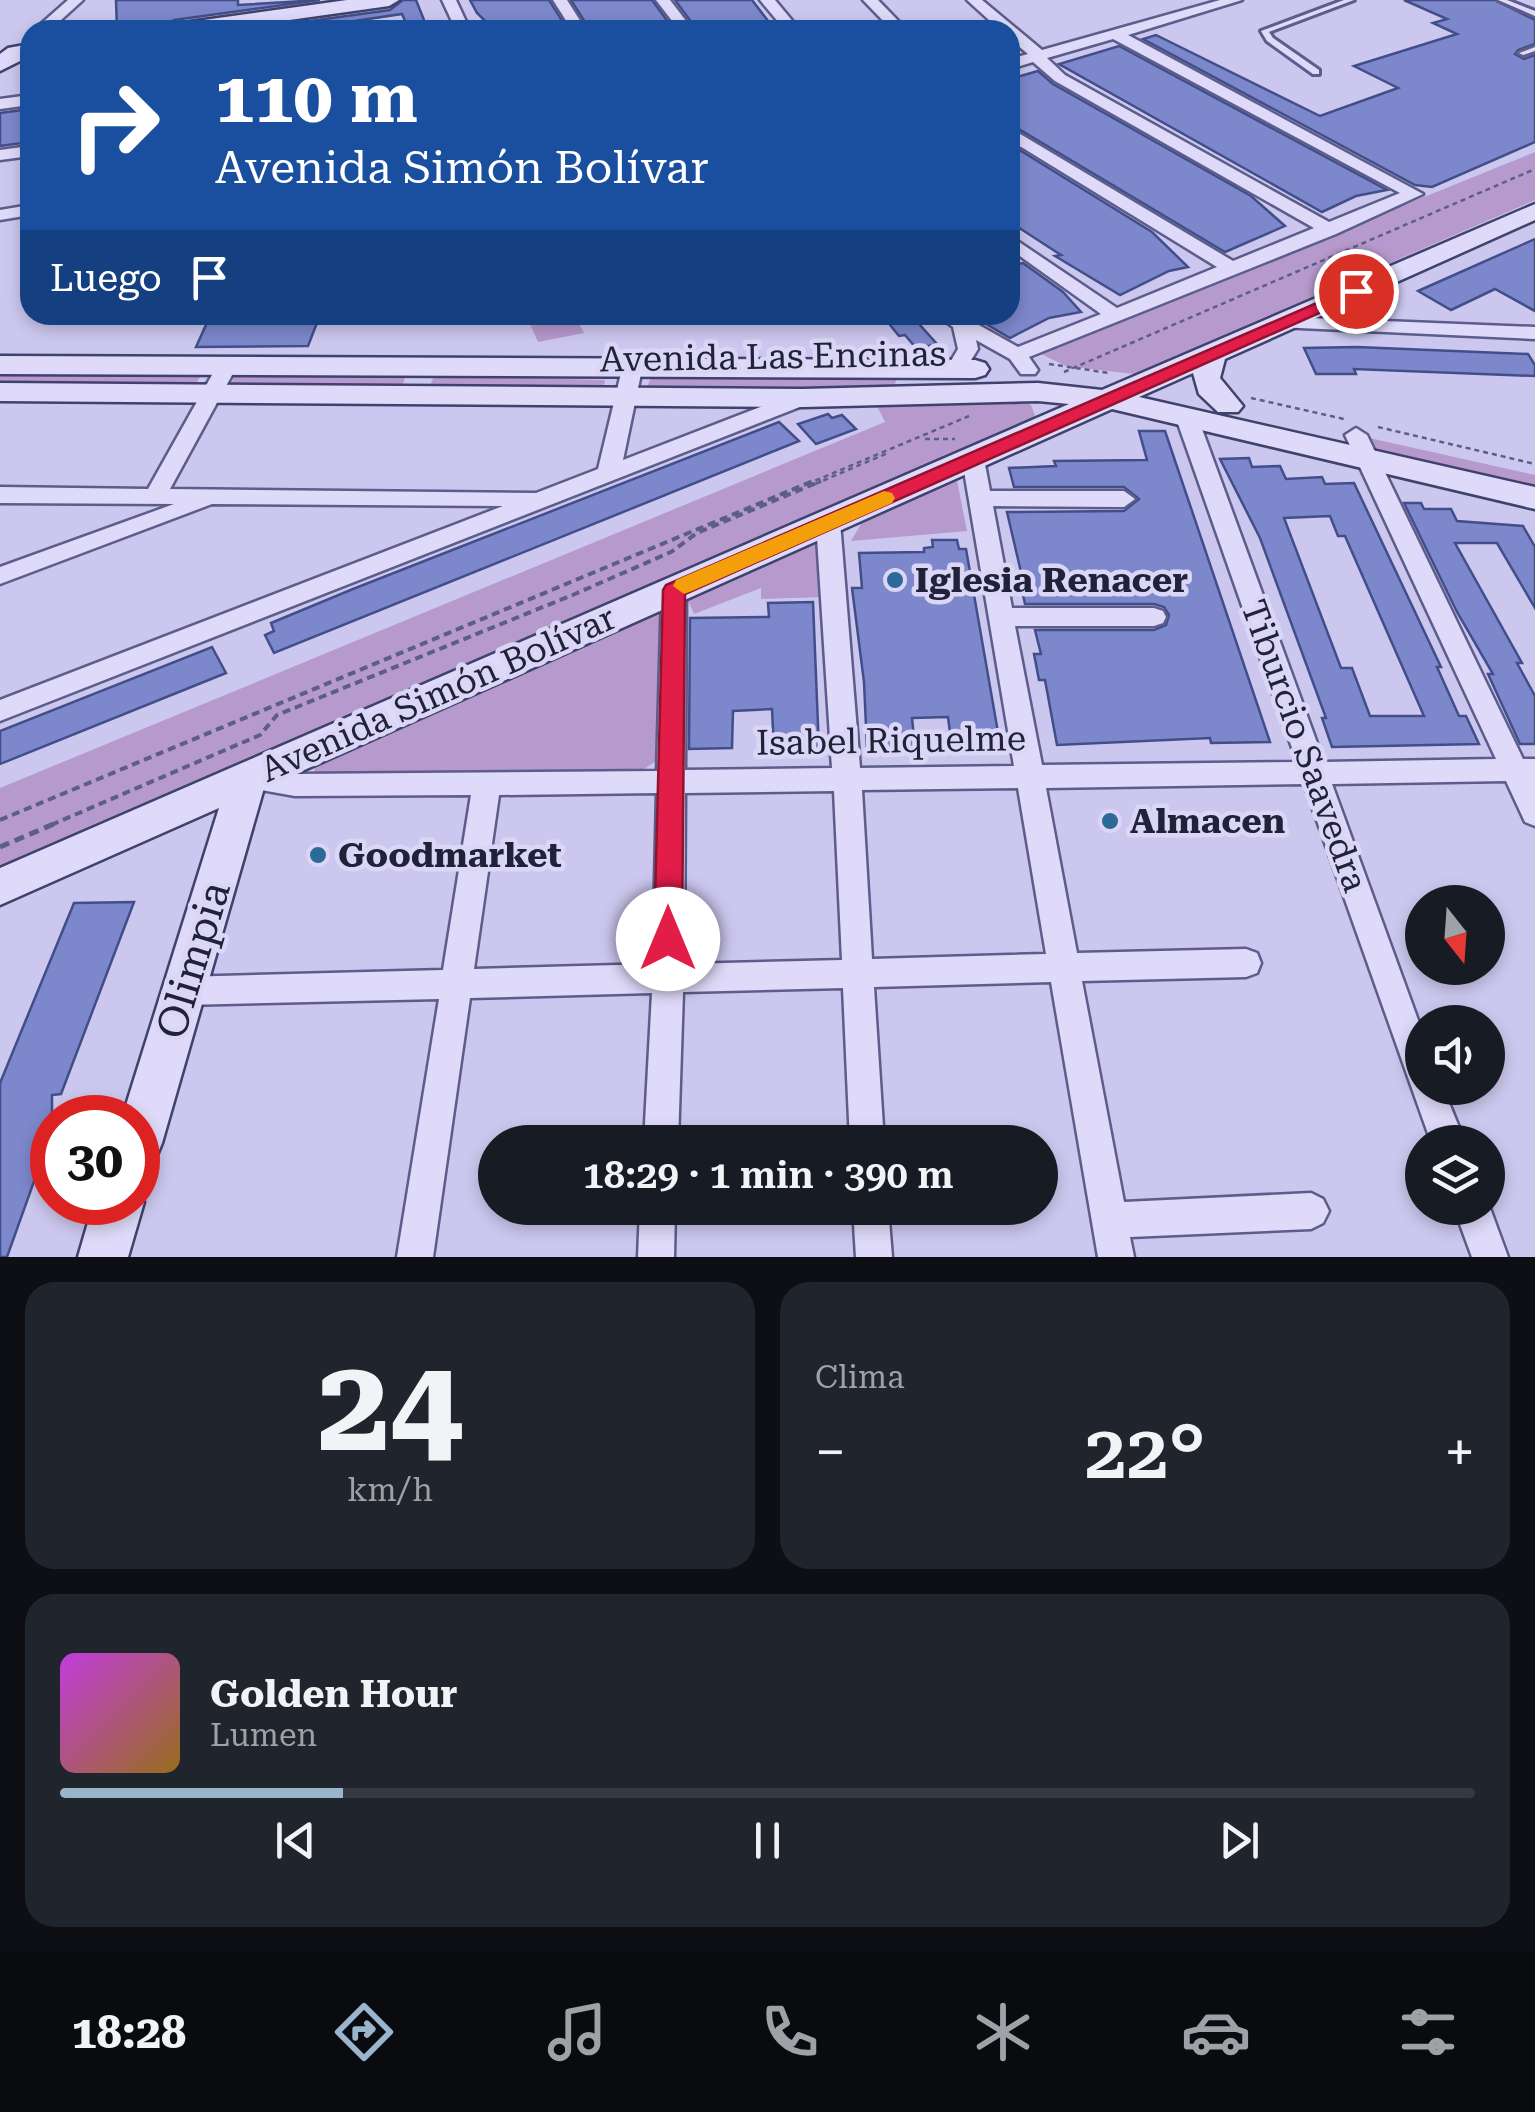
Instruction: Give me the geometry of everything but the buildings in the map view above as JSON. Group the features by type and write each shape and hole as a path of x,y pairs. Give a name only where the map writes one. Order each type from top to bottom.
{"main road":[{"path":"246,20 389,0"},
{"name":"Avenida Simón Bolívar","path":"0,887 828,522 972,449 1040,430 1111,400 1535,211"},
{"path":"1212,356 1206,378 1214,394 1228,406"},
{"name":"Avenida Las Encinas","path":"0,366 227,366 629,383 803,398 1060,373 1228,406 1535,498"},
{"name":"Avenida Las Encinas","path":"0,392 212,394 629,383 956,369 1022,377 1187,418 1535,475"},
{"path":"1022,377 1040,406 1040,430"},
{"name":"Olimpia","path":"153,1095 248,778"},
{"path":"103,1257 113,1225"}],"street":[{"path":"53,20 76,0"},
{"path":"663,0 678,20"},
{"path":"767,0 784,20"},
{"path":"870,0 890,20"},
{"path":"974,0 998,20"},
{"path":"1020,61 1235,0"},
{"path":"960,325 1022,377 1116,316 1414,194 1113,33"},
{"path":"1020,39 1038,55 1039,64 1060,78 1330,230"},
{"path":"1020,139 1233,270"},
{"path":"1020,248 1116,316"},
{"path":"1284,323 1535,333"},
{"path":"956,369 968,349 957,325"},
{"path":"154,496 227,366"},
{"path":"609,472 629,383"},
{"path":"0,711 803,398"},
{"name":"Tiburcio Saavedra","path":"1187,418 1405,1028"},
{"path":"1362,447 1524,771 1535,814"},
{"path":"972,449 1116,1257"},
{"path":"0,495 544,498"},
{"path":"0,576 216,496"},
{"path":"980,498 1124,499"},
{"path":"828,522 848,779 866,1125"},
{"path":"662,1125 674,590"},
{"path":"1001,618 1154,617"},
{"name":"Isabel Riquelme","path":"248,778 295,784 487,784 1524,771"},
{"path":"416,1257 487,784"},
{"path":"184,991 1246,963"},
{"path":"1109,1220 1311,1211"},
{"path":"656,1257 657,1225"},
{"path":"872,1225 874,1257"},
{"path":"1478,1225 1490,1257"}],"lane":[{"path":"1316,72 1265,31 1351,0"},
{"path":"1501,0 1535,14"},
{"path":"1522,53 1535,48"}],"path":[{"path":"1060,373 1535,170"},
{"path":"0,820 933,433 1022,377"},
{"path":"0,848 260,735 276,715 671,552 697,533 924,439 972,449"}],"shaded area":[{"path":"1535,152 1535,200 1134,374 1066,366 1039,353"},
{"path":"530,325 580,325 584,333 538,342"},
{"path":"0,371 204,371 193,388 0,387"},
{"path":"653,373 898,374 894,387 646,389"},
{"path":"235,375 406,375 401,389 229,389"},
{"path":"434,376 605,380 603,393 429,389"},
{"path":"1024,400 1031,405 1036,419 0,870 0,788 885,422 875,402"},
{"path":"1356,435 1535,475 1535,498 1369,459"},
{"path":"957,481 967,531 851,541 865,517"},
{"path":"813,545 824,546 825,597 761,599 761,588 694,614 688,600"},
{"path":"656,611 665,612 656,761 638,773 316,776 314,768"}],"slow traffic":[{"path":"684,586 884,498"}],"place":[{"name":"Iglesia Renacer","path":"895,580"},
{"name":"Almacen","path":"1110,821"},
{"name":"Goodmarket","path":"318,855"}],"route":[{"path":"668,939 674,590 1356,291"}]}
